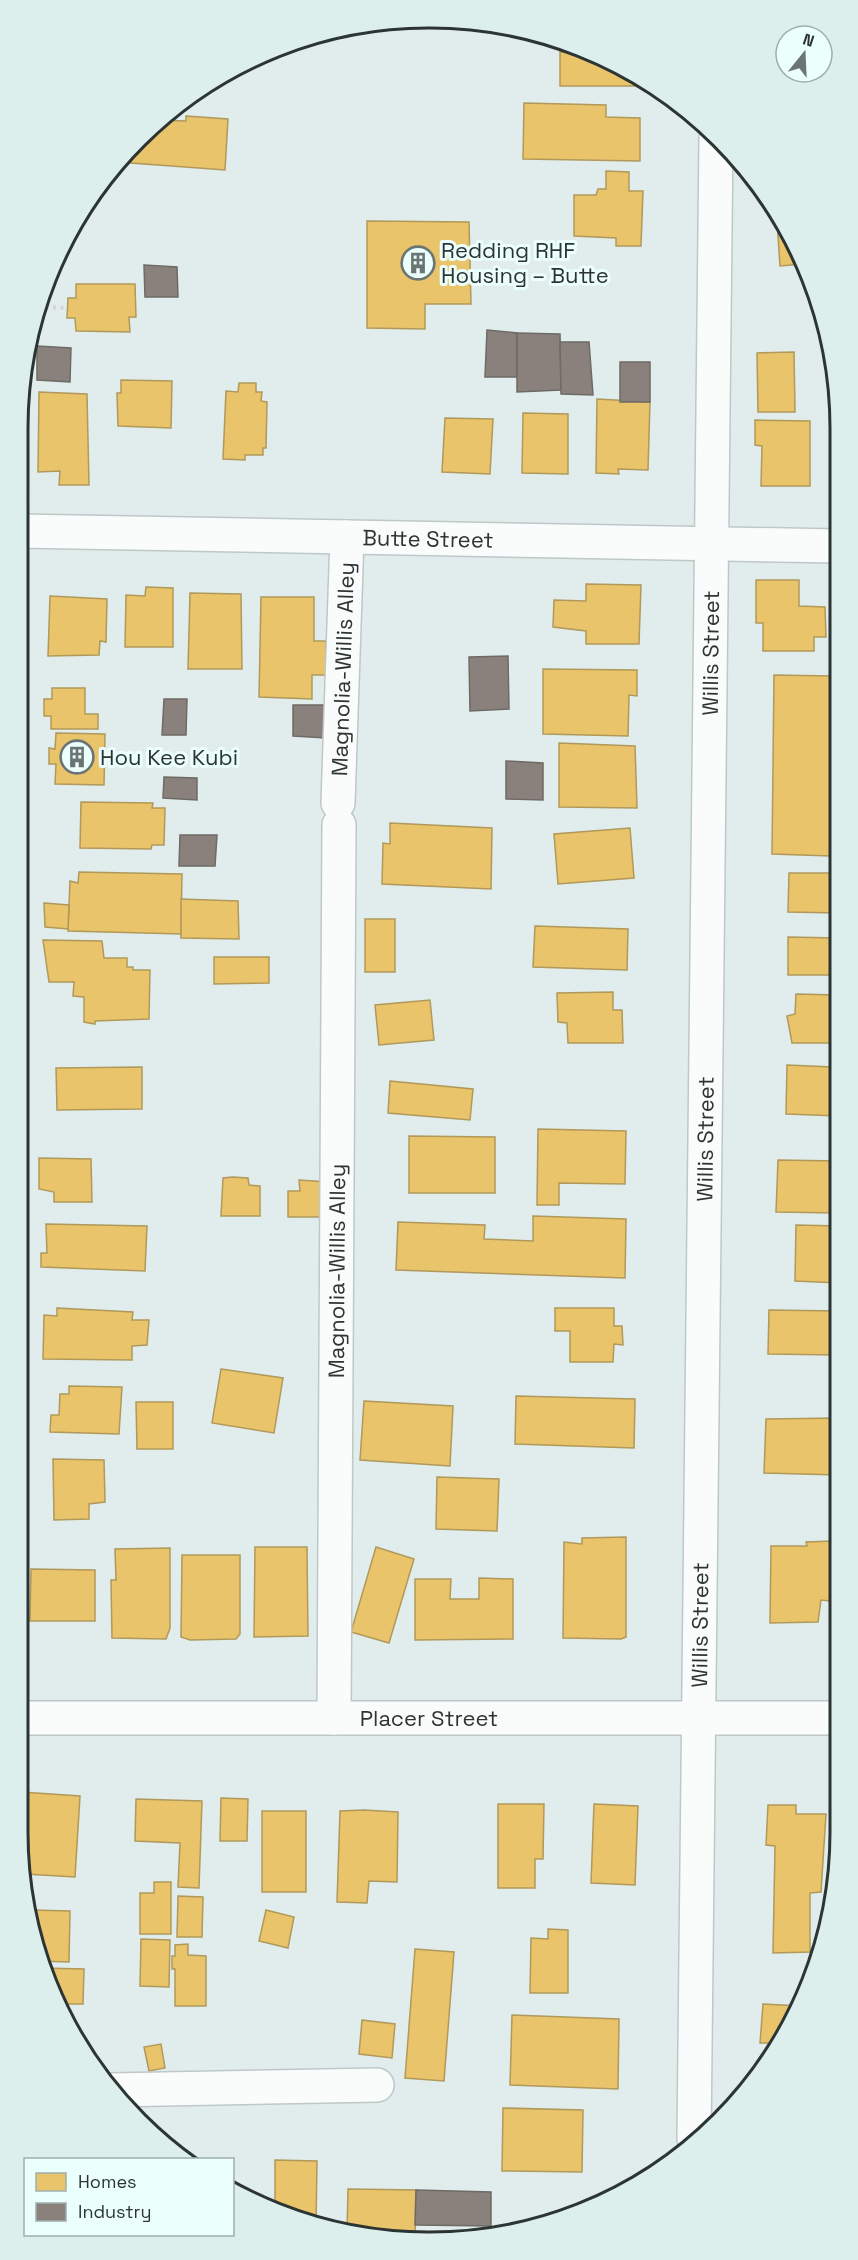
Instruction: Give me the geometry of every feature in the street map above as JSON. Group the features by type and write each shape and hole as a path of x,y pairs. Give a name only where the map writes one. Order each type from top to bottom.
{"street":[{"name":"Willis Street","path":"694,2131 716,150"},
{"name":"Butte Street","path":"28,531 830,546"},
{"name":"Magnolia-Willis Alley","path":"334,1718 339,814 347,537"},
{"name":"Placer Street","path":"28,1718 830,1718"},
{"path":"124,2090 377,2085"}],"path":[{"path":"48,307 68,308"}],"building: Homes":[{"path":"560,52 582,59 636,86 560,86"},
{"path":"524,103 606,105 606,117 640,118 640,161 523,159"},
{"path":"186,116 228,119 225,170 130,163 174,121 186,121"},
{"path":"606,171 629,172 629,191 643,191 641,246 616,246 616,238 574,236 574,195 596,195 598,189 606,189"},
{"name":"Redding RHF Housing – Butte","path":"367,221 469,222 471,304 425,304 425,329 367,328"},
{"path":"778,232 794,265 780,266"},
{"path":"76,284 135,284 136,317 129,317 130,332 76,331 75,318 67,318 68,298 76,298"},
{"path":"794,352 795,412 758,412 757,353"},
{"path":"121,380 172,381 171,428 118,426 117,393 121,393"},
{"path":"239,383 256,383 256,392 262,392 261,401 267,402 266,448 263,448 263,455 245,455 245,460 223,459 226,391 238,392"},
{"path":"39,392 87,394 89,485 59,485 60,471 38,472"},
{"path":"597,399 650,402 648,470 618,469 619,474 596,473"},
{"path":"523,413 568,414 568,474 522,473"},
{"path":"445,418 493,419 490,474 442,472"},
{"path":"755,420 810,421 810,486 761,486 762,446 755,445"},
{"path":"756,580 799,580 799,606 825,607 826,637 814,637 814,651 763,651 763,623 756,623"},
{"path":"586,584 641,585 639,644 586,644 586,631 553,627 554,600 586,601"},
{"path":"146,587 173,588 173,647 125,647 126,595 145,596"},
{"path":"190,593 241,594 242,669 188,669"},
{"path":"50,596 107,599 106,642 100,641 99,655 48,656"},
{"path":"261,597 314,597 314,641 326,641 326,675 312,675 312,699 259,697"},
{"path":"543,669 637,670 637,696 629,695 628,736 543,734"},
{"path":"774,675 830,676 830,856 772,854"},
{"path":"52,688 85,688 85,714 98,714 98,729 51,729 51,716 44,716 44,699 52,699"},
{"name":"Hou Kee Kubi","path":"56,733 105,734 104,785 55,784 56,764 49,764 49,748 55,749"},
{"path":"559,743 635,746 637,808 559,807"},
{"path":"81,802 153,803 152,808 165,808 164,845 152,845 151,849 80,848"},
{"path":"390,823 492,828 491,889 382,884 383,843 390,844"},
{"path":"630,828 634,878 558,884 554,834"},
{"path":"79,872 182,874 181,934 68,931 70,881 78,883"},
{"path":"789,873 830,873 830,913 788,912"},
{"path":"181,899 238,901 239,939 181,938"},
{"path":"44,903 69,905 68,929 45,927"},
{"path":"365,919 395,919 395,972 365,972"},
{"path":"535,926 628,929 627,970 533,967"},
{"path":"788,937 830,938 830,975 788,975"},
{"path":"43,940 102,941 104,958 127,958 127,967 133,967 133,970 150,970 149,1019 95,1021 95,1024 84,1022 84,997 73,996 74,982 49,982"},
{"path":"214,957 269,957 269,983 214,984"},
{"path":"613,992 613,1010 622,1010 623,1043 568,1043 567,1023 558,1022 557,993"},
{"path":"796,994 830,995 830,1043 792,1043 787,1016 795,1014"},
{"path":"430,1000 434,1040 379,1045 375,1005"},
{"path":"787,1065 830,1067 830,1116 786,1114"},
{"path":"142,1067 142,1109 57,1110 56,1068"},
{"path":"390,1081 473,1089 470,1120 388,1113"},
{"path":"538,1129 626,1131 625,1184 559,1183 559,1205 537,1205"},
{"path":"409,1136 495,1137 495,1193 409,1193"},
{"path":"39,1158 91,1159 92,1202 54,1202 54,1192 39,1189"},
{"path":"778,1160 830,1161 830,1213 776,1212"},
{"path":"223,1178 248,1178 249,1185 260,1186 260,1216 221,1216"},
{"path":"299,1180 328,1182 326,1217 288,1217 288,1191 300,1191"},
{"path":"533,1216 626,1219 625,1278 396,1270 398,1222 485,1225 484,1239 533,1241"},
{"path":"46,1224 147,1226 145,1271 41,1267 41,1253 47,1253"},
{"path":"796,1225 830,1226 830,1283 795,1281"},
{"path":"57,1308 133,1312 132,1320 149,1320 147,1345 132,1346 132,1360 43,1359 44,1315 57,1316"},
{"path":"555,1308 614,1308 614,1326 622,1326 623,1345 614,1344 613,1362 570,1362 570,1331 555,1331"},
{"path":"769,1310 830,1311 830,1355 768,1354"},
{"path":"221,1369 283,1378 274,1433 212,1423"},
{"path":"69,1386 122,1387 119,1434 50,1432 51,1415 59,1415 60,1394 69,1394"},
{"path":"516,1396 635,1399 634,1448 515,1444"},
{"path":"364,1401 453,1406 450,1466 360,1460"},
{"path":"136,1402 173,1402 173,1449 137,1449"},
{"path":"830,1418 830,1475 764,1473 766,1419"},
{"path":"53,1459 104,1460 105,1502 89,1504 89,1519 54,1520"},
{"path":"437,1477 499,1479 497,1531 436,1529"},
{"path":"626,1537 626,1637 621,1639 563,1638 564,1542 582,1544 582,1538"},
{"path":"830,1541 830,1601 821,1600 818,1622 770,1623 771,1546 807,1546 806,1542"},
{"path":"255,1547 307,1547 308,1636 254,1637"},
{"path":"376,1547 414,1559 389,1643 351,1632"},
{"path":"170,1548 170,1628 166,1639 112,1638 111,1580 116,1580 115,1549"},
{"path":"182,1555 240,1555 240,1634 236,1639 190,1640 181,1637"},
{"path":"31,1569 95,1570 95,1621 30,1621"},
{"path":"479,1578 513,1579 513,1639 415,1640 415,1579 451,1579 450,1599 479,1599"},
{"path":"28,1792 80,1796 75,1877 31,1874"},
{"path":"221,1798 248,1799 247,1841 220,1841"},
{"path":"136,1799 202,1801 199,1888 178,1887 180,1843 135,1841"},
{"path":"498,1804 544,1804 543,1859 535,1859 535,1888 498,1888"},
{"path":"594,1804 638,1806 635,1885 591,1883"},
{"path":"768,1805 796,1805 796,1814 826,1814 821,1892 810,1893 810,1952 773,1953 775,1846 766,1845"},
{"path":"262,1811 306,1811 306,1892 262,1892"},
{"path":"340,1811 398,1812 397,1882 369,1881 367,1903 337,1902"},
{"path":"154,1882 171,1882 171,1934 140,1934 140,1893 154,1893"},
{"path":"178,1896 203,1897 202,1937 177,1937"},
{"path":"36,1910 70,1911 69,1962 51,1961"},
{"path":"266,1910 294,1917 288,1948 259,1941"},
{"path":"548,1929 568,1930 568,1993 530,1993 531,1938 548,1939"},
{"path":"141,1939 170,1940 169,1987 140,1986"},
{"path":"188,1944 188,1955 206,1956 206,2006 175,2006 175,1969 172,1969 172,1956 175,1956 175,1945"},
{"path":"415,1949 454,1952 444,2081 405,2078"},
{"path":"53,1968 84,1969 83,2004 68,2004"},
{"path":"763,2004 789,2005 769,2043 760,2043"},
{"path":"512,2015 619,2019 618,2089 510,2085"},
{"path":"362,2020 395,2024 392,2058 359,2054"},
{"path":"161,2044 165,2068 149,2071 144,2047"},
{"path":"503,2108 583,2110 582,2172 502,2171"},
{"path":"275,2160 317,2161 316,2215 275,2201"},
{"path":"348,2189 416,2190 415,2231 347,2223"}],"building: Industry":[{"path":"144,265 177,267 178,297 145,297"},
{"path":"487,330 517,333 517,377 485,377"},
{"path":"517,333 560,334 561,390 517,392"},
{"path":"560,342 589,342 593,395 561,394"},
{"path":"37,346 71,348 70,382 37,380"},
{"path":"620,362 650,362 650,402 620,402"},
{"path":"508,656 509,709 470,711 469,657"},
{"path":"164,699 187,699 186,735 162,735"},
{"path":"293,705 327,705 326,738 293,736"},
{"path":"506,761 543,763 543,800 506,799"},
{"path":"164,777 197,778 197,800 163,798"},
{"path":"180,835 217,835 215,866 179,866"},
{"path":"416,2190 491,2192 491,2226 415,2225"}],"place":[{"name":"Redding RHF Housing – Butte","path":"418,263"},
{"name":"Hou Kee Kubi","path":"77,757"}]}
